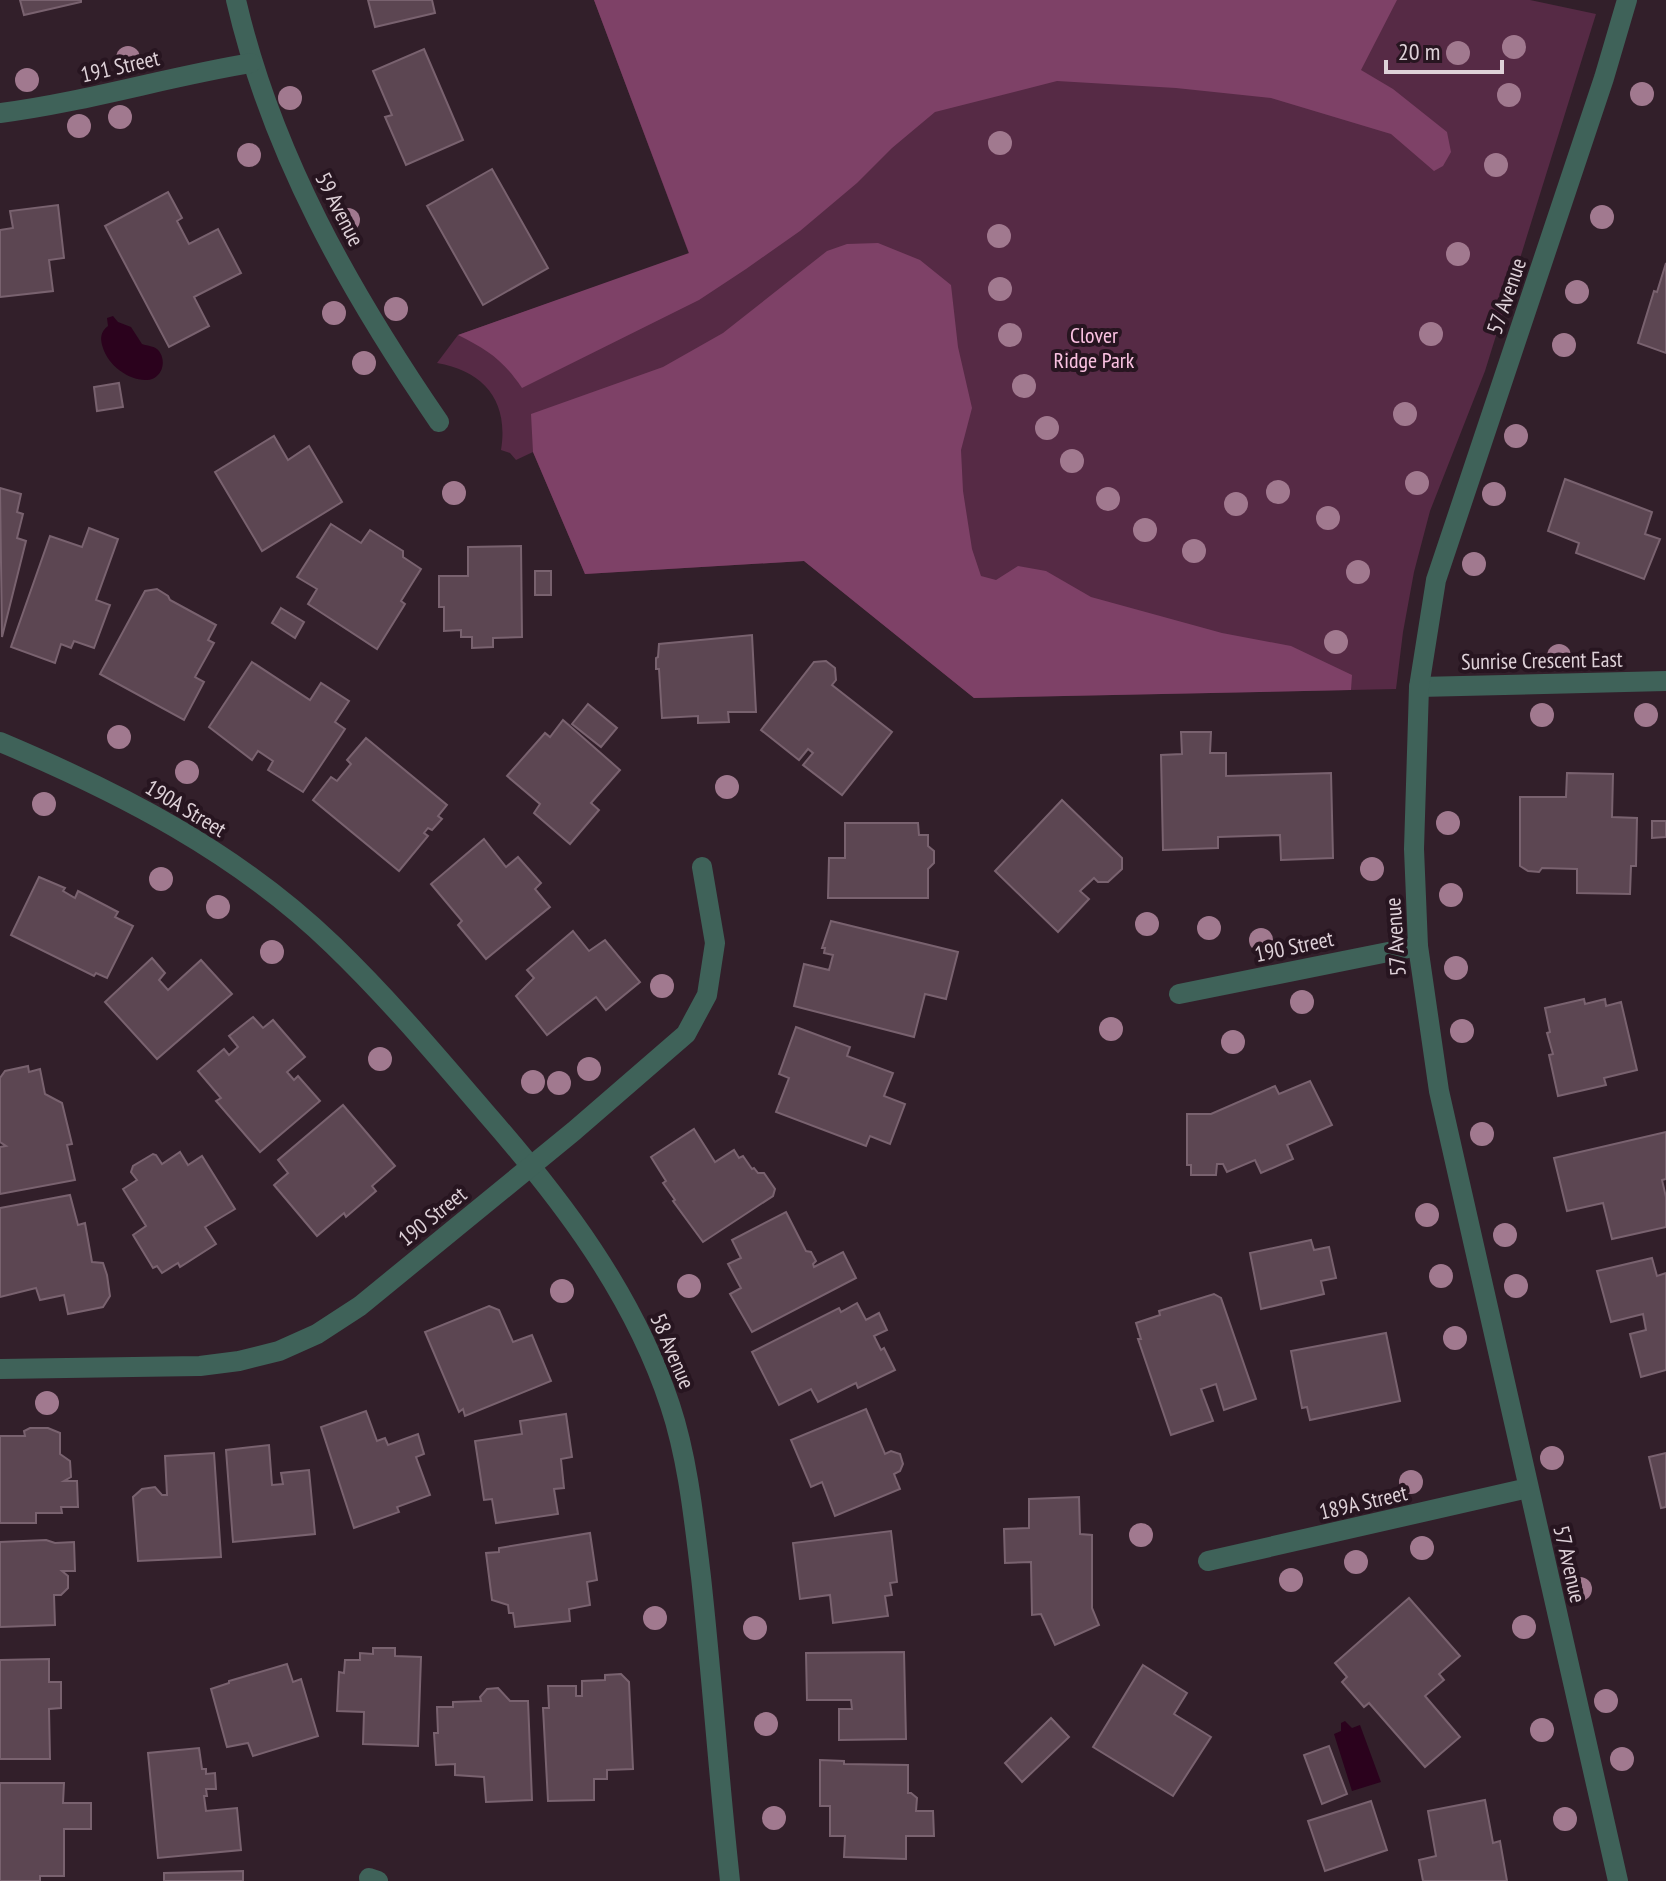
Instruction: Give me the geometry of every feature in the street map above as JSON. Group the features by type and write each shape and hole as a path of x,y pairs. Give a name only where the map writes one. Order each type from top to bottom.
{"street":[{"name":"59 Avenue","path":"236,0 251,63 281,144 315,216 362,303 439,422"},
{"name":"57 Avenue","path":"1618,1881 1439,1091 1418,946 1414,849 1419,687 1436,580 1600,93 1627,0"},
{"name":"191 Street","path":"0,113 48,107 251,63"},
{"name":"Sunrise Crescent East","path":"1419,687 1666,681"},
{"name":"190A Street","path":"0,742 165,819 275,895 331,943"},
{"name":"190 Street","path":"0,1369 200,1366 239,1361 279,1351 317,1334 360,1306 644,1073 686,1034 707,995 715,943 702,867"},
{"name":"58 Avenue","path":"331,943 386,999 532,1165 574,1220 612,1280 649,1349 671,1409 697,1546 730,1881"},
{"name":"190 Street","path":"1179,994 1418,946"},
{"name":"189A Street","path":"1208,1561 1528,1488"}],"green space":[{"name":"Clover Ridge Park","path":"594,0 1530,0 1596,14 1485,371 1430,511 1414,572 1396,689 974,698 804,561 585,574 533,452 516,460 510,453 501,450 501,417 490,391 468,373 437,363 458,335 689,254"}],"shaded area":[{"path":"594,0 1397,0 1361,70 1393,89 1447,132 1451,152 1443,166 1434,171 1391,134 1271,98 1176,88 1057,81 935,112 800,231 746,269 699,300 522,388 494,357 458,335 689,253"},
{"path":"878,243 920,260 951,285 958,347 972,408 961,450 963,491 972,549 981,576 996,580 1018,566 1046,571 1091,597 1222,633 1291,646 1352,675 1351,690 974,698 804,561 585,574 533,452 531,414 663,367 723,333 827,251 847,244"},
{"path":"113,316 118,322 131,327 142,344 159,351 163,365 156,377 147,380 133,378 109,360 101,336 108,326 107,318"},
{"path":"1345,1721 1352,1728 1360,1725 1381,1782 1352,1791 1334,1734 1341,1731 1341,1723"}],"building":[{"path":"20,0 81,0 81,2 24,15"},
{"path":"368,0 432,0 435,13 375,27"},
{"path":"424,49 463,140 406,165 385,117 392,115 373,71"},
{"path":"492,169 548,268 483,305 427,206"},
{"path":"168,192 182,218 177,221 189,244 218,229 241,273 194,297 209,326 169,347 105,226"},
{"path":"58,205 64,258 49,260 53,291 0,297 0,230 13,228 10,211"},
{"path":"1666,263 1666,353 1638,343"},
{"path":"119,383 123,407 97,411 94,387"},
{"path":"274,436 288,460 309,446 342,502 262,551 215,472"},
{"path":"1565,479 1652,512 1645,534 1660,539 1644,579 1576,553 1579,543 1548,531"},
{"path":"0,488 21,494 17,512 23,514 17,538 26,541 2,637"},
{"path":"331,524 361,543 370,530 403,551 403,557 421,569 401,601 405,604 377,649 308,604 317,589 297,577"},
{"path":"89,528 118,539 96,600 110,605 94,648 74,641 71,648 61,644 55,663 11,647 50,536 82,547"},
{"path":"521,546 522,637 493,638 493,647 472,648 472,637 461,637 461,630 444,631 444,607 439,607 439,576 468,576 468,547"},
{"path":"535,571 551,571 551,595 535,595"},
{"path":"157,589 170,600 216,625 208,640 214,643 195,677 204,682 184,720 100,674 145,591"},
{"path":"281,608 304,622 295,638 272,623"},
{"path":"752,635 756,712 728,712 729,722 698,723 698,716 662,718 659,669 656,669 659,644"},
{"path":"826,661 835,668 836,680 832,685 892,732 842,795 803,765 813,753 808,749 799,760 761,730 814,662"},
{"path":"252,662 310,700 321,683 349,701 335,722 345,729 303,792 268,770 273,761 258,751 252,760 209,727"},
{"path":"588,704 617,728 601,747 572,724"},
{"path":"563,720 620,770 591,803 599,810 570,844 534,813 540,804 507,776 545,733 550,737"},
{"path":"1181,732 1211,732 1210,753 1226,753 1226,776 1331,773 1333,858 1281,860 1280,835 1218,837 1218,848 1163,850 1161,755 1182,754"},
{"path":"366,738 447,805 438,816 442,819 432,830 428,828 424,833 428,836 399,871 313,800 331,777 337,781 351,764 347,760"},
{"path":"1567,773 1613,774 1612,817 1637,818 1636,866 1631,866 1630,894 1577,893 1577,869 1542,868 1539,872 1520,866 1520,797 1566,797"},
{"path":"1062,800 1122,858 1122,869 1108,882 1098,882 1094,878 1080,891 1089,899 1058,932 995,871"},
{"path":"1652,821 1666,821 1666,837 1652,838"},
{"path":"845,823 918,823 919,835 928,835 928,846 934,851 934,863 928,869 928,898 828,898 829,858 845,858"},
{"path":"484,839 506,867 518,857 541,883 535,889 550,907 486,959 458,925 462,921 431,884"},
{"path":"39,877 65,888 63,891 75,898 78,891 118,912 115,917 133,926 107,978 96,973 94,976 11,935"},
{"path":"831,921 958,952 946,999 925,994 914,1037 794,1006 804,964 829,970 833,955 824,953 825,948 822,948"},
{"path":"573,931 589,951 605,940 640,982 606,1010 596,997 547,1035 516,996 534,978 527,970"},
{"path":"152,958 165,973 159,980 168,990 201,960 232,994 157,1059 105,1002"},
{"path":"1584,999 1585,1004 1605,999 1606,1006 1621,1002 1637,1070 1604,1078 1606,1085 1558,1096 1549,1055 1553,1054 1545,1008"},
{"path":"253,1017 263,1028 273,1020 305,1057 287,1072 294,1080 298,1076 320,1101 260,1152 216,1101 221,1098 198,1071 224,1049 229,1055 238,1047 229,1036"},
{"path":"796,1027 850,1047 847,1056 893,1073 884,1096 905,1104 890,1144 870,1136 866,1146 776,1112 789,1078 779,1074"},
{"path":"28,1066 29,1072 40,1069 45,1094 62,1103 72,1144 67,1145 75,1180 0,1194 0,1147 6,1146 0,1142 0,1078 5,1071"},
{"path":"1310,1081 1332,1125 1287,1145 1293,1159 1261,1173 1255,1160 1227,1172 1223,1164 1217,1164 1216,1175 1191,1175 1191,1165 1187,1165 1187,1114 1211,1114 1275,1086 1279,1094"},
{"path":"343,1105 395,1166 372,1186 376,1191 346,1217 344,1213 317,1236 274,1185 288,1173 278,1160"},
{"path":"694,1129 715,1162 734,1150 739,1158 743,1156 752,1169 764,1173 775,1189 773,1196 703,1242 673,1201 663,1183 666,1181 651,1157"},
{"path":"1666,1132 1666,1179 1662,1180 1666,1197 1666,1227 1612,1239 1603,1203 1567,1211 1554,1158"},
{"path":"180,1152 188,1165 202,1156 235,1209 205,1227 216,1244 180,1267 178,1263 162,1273 157,1266 153,1268 133,1235 146,1226 123,1189 137,1180 131,1172 133,1166 153,1154 162,1164"},
{"path":"70,1195 78,1225 85,1223 92,1262 103,1263 107,1275 110,1296 103,1307 68,1314 64,1295 40,1300 36,1288 0,1297 0,1208"},
{"path":"786,1212 806,1251 811,1252 816,1261 814,1267 843,1252 856,1278 752,1332 730,1294 741,1288 728,1264 741,1258 732,1240"},
{"path":"1311,1240 1314,1250 1329,1247 1336,1278 1321,1281 1324,1294 1261,1309 1250,1253"},
{"path":"1652,1258 1657,1276 1666,1273 1666,1370 1641,1377 1630,1334 1646,1330 1643,1314 1611,1322 1597,1271"},
{"path":"1214,1294 1221,1298 1256,1399 1224,1410 1216,1384 1201,1389 1213,1421 1171,1435 1138,1339 1141,1339 1136,1323 1160,1315 1159,1311"},
{"path":"857,1303 866,1320 879,1313 887,1330 874,1336 895,1370 858,1388 856,1383 818,1402 811,1389 779,1405 752,1352 839,1308 841,1312"},
{"path":"489,1306 499,1310 513,1342 532,1335 551,1381 465,1416 463,1409 459,1412 425,1332"},
{"path":"1386,1333 1400,1401 1310,1420 1307,1407 1302,1408 1291,1351"},
{"path":"866,1409 885,1454 891,1451 900,1454 903,1464 900,1471 894,1474 900,1489 835,1516 822,1482 811,1487 791,1440"},
{"path":"366,1411 377,1441 385,1438 388,1445 418,1434 424,1454 416,1457 430,1495 397,1507 399,1512 354,1528 321,1427"},
{"path":"566,1414 572,1457 561,1459 564,1488 554,1489 558,1514 496,1523 492,1499 484,1500 475,1441 522,1434 520,1421"},
{"path":"48,1428 60,1433 60,1454 70,1461 71,1477 64,1481 77,1481 78,1507 61,1507 62,1513 36,1513 36,1523 0,1523 0,1436 25,1436 24,1431"},
{"path":"269,1445 272,1485 283,1484 281,1473 309,1470 315,1534 233,1542 226,1450"},
{"path":"214,1453 221,1557 138,1561 133,1497 142,1489 155,1487 162,1495 167,1495 165,1456"},
{"path":"1666,1453 1666,1507 1661,1508 1649,1457"},
{"path":"1079,1497 1080,1534 1092,1535 1092,1608 1099,1625 1055,1645 1041,1614 1032,1615 1031,1562 1005,1563 1004,1529 1029,1528 1029,1499"},
{"path":"891,1531 897,1582 890,1583 892,1595 885,1596 888,1616 833,1623 830,1595 800,1599 793,1543"},
{"path":"590,1533 597,1580 587,1582 590,1605 569,1609 570,1621 515,1627 508,1605 492,1600 486,1553 499,1552 499,1548"},
{"path":"0,1542 74,1542 75,1571 62,1571 68,1576 68,1588 61,1595 54,1595 55,1625 0,1627"},
{"path":"1409,1598 1460,1656 1439,1674 1444,1680 1425,1696 1460,1737 1425,1767 1369,1703 1364,1707 1342,1682 1347,1677 1335,1663"},
{"path":"373,1648 395,1648 395,1656 421,1657 418,1746 363,1744 364,1712 337,1711 339,1672 344,1673 345,1660 360,1660 360,1653 373,1654"},
{"path":"904,1652 906,1739 839,1740 839,1709 852,1709 851,1700 807,1700 806,1653"},
{"path":"49,1659 49,1682 61,1682 61,1708 49,1709 50,1759 0,1759 0,1660"},
{"path":"287,1664 293,1682 301,1679 318,1736 253,1756 248,1743 227,1747 211,1689"},
{"path":"1143,1665 1187,1693 1174,1714 1211,1737 1173,1796 1093,1747"},
{"path":"621,1674 629,1682 633,1769 607,1770 607,1779 594,1779 594,1800 548,1801 543,1708 549,1708 548,1686 576,1686 576,1696 582,1696 582,1681 605,1680 605,1675"},
{"path":"498,1688 510,1701 528,1701 532,1800 486,1802 484,1777 455,1775 455,1764 436,1765 434,1733 438,1733 437,1707 453,1707 453,1702 481,1701 480,1697 487,1689"},
{"path":"1051,1718 1069,1737 1022,1782 1005,1763"},
{"path":"1329,1746 1347,1794 1322,1804 1304,1755"},
{"path":"199,1748 202,1769 206,1769 206,1774 215,1773 216,1789 206,1789 207,1796 204,1796 206,1811 237,1808 241,1850 158,1858 148,1753"},
{"path":"820,1760 844,1761 844,1764 908,1765 908,1793 917,1798 916,1811 933,1811 934,1836 906,1836 906,1859 844,1857 845,1836 830,1836 830,1806 820,1806"},
{"path":"0,1783 64,1783 63,1803 91,1803 91,1829 64,1829 64,1876 40,1876 40,1881 0,1881"},
{"path":"1485,1800 1493,1843 1500,1841 1507,1881 1423,1881 1419,1860 1436,1856 1428,1811"},
{"path":"1371,1801 1387,1850 1325,1871 1308,1821"},
{"path":"243,1871 243,1881 164,1881 164,1873"}]}
